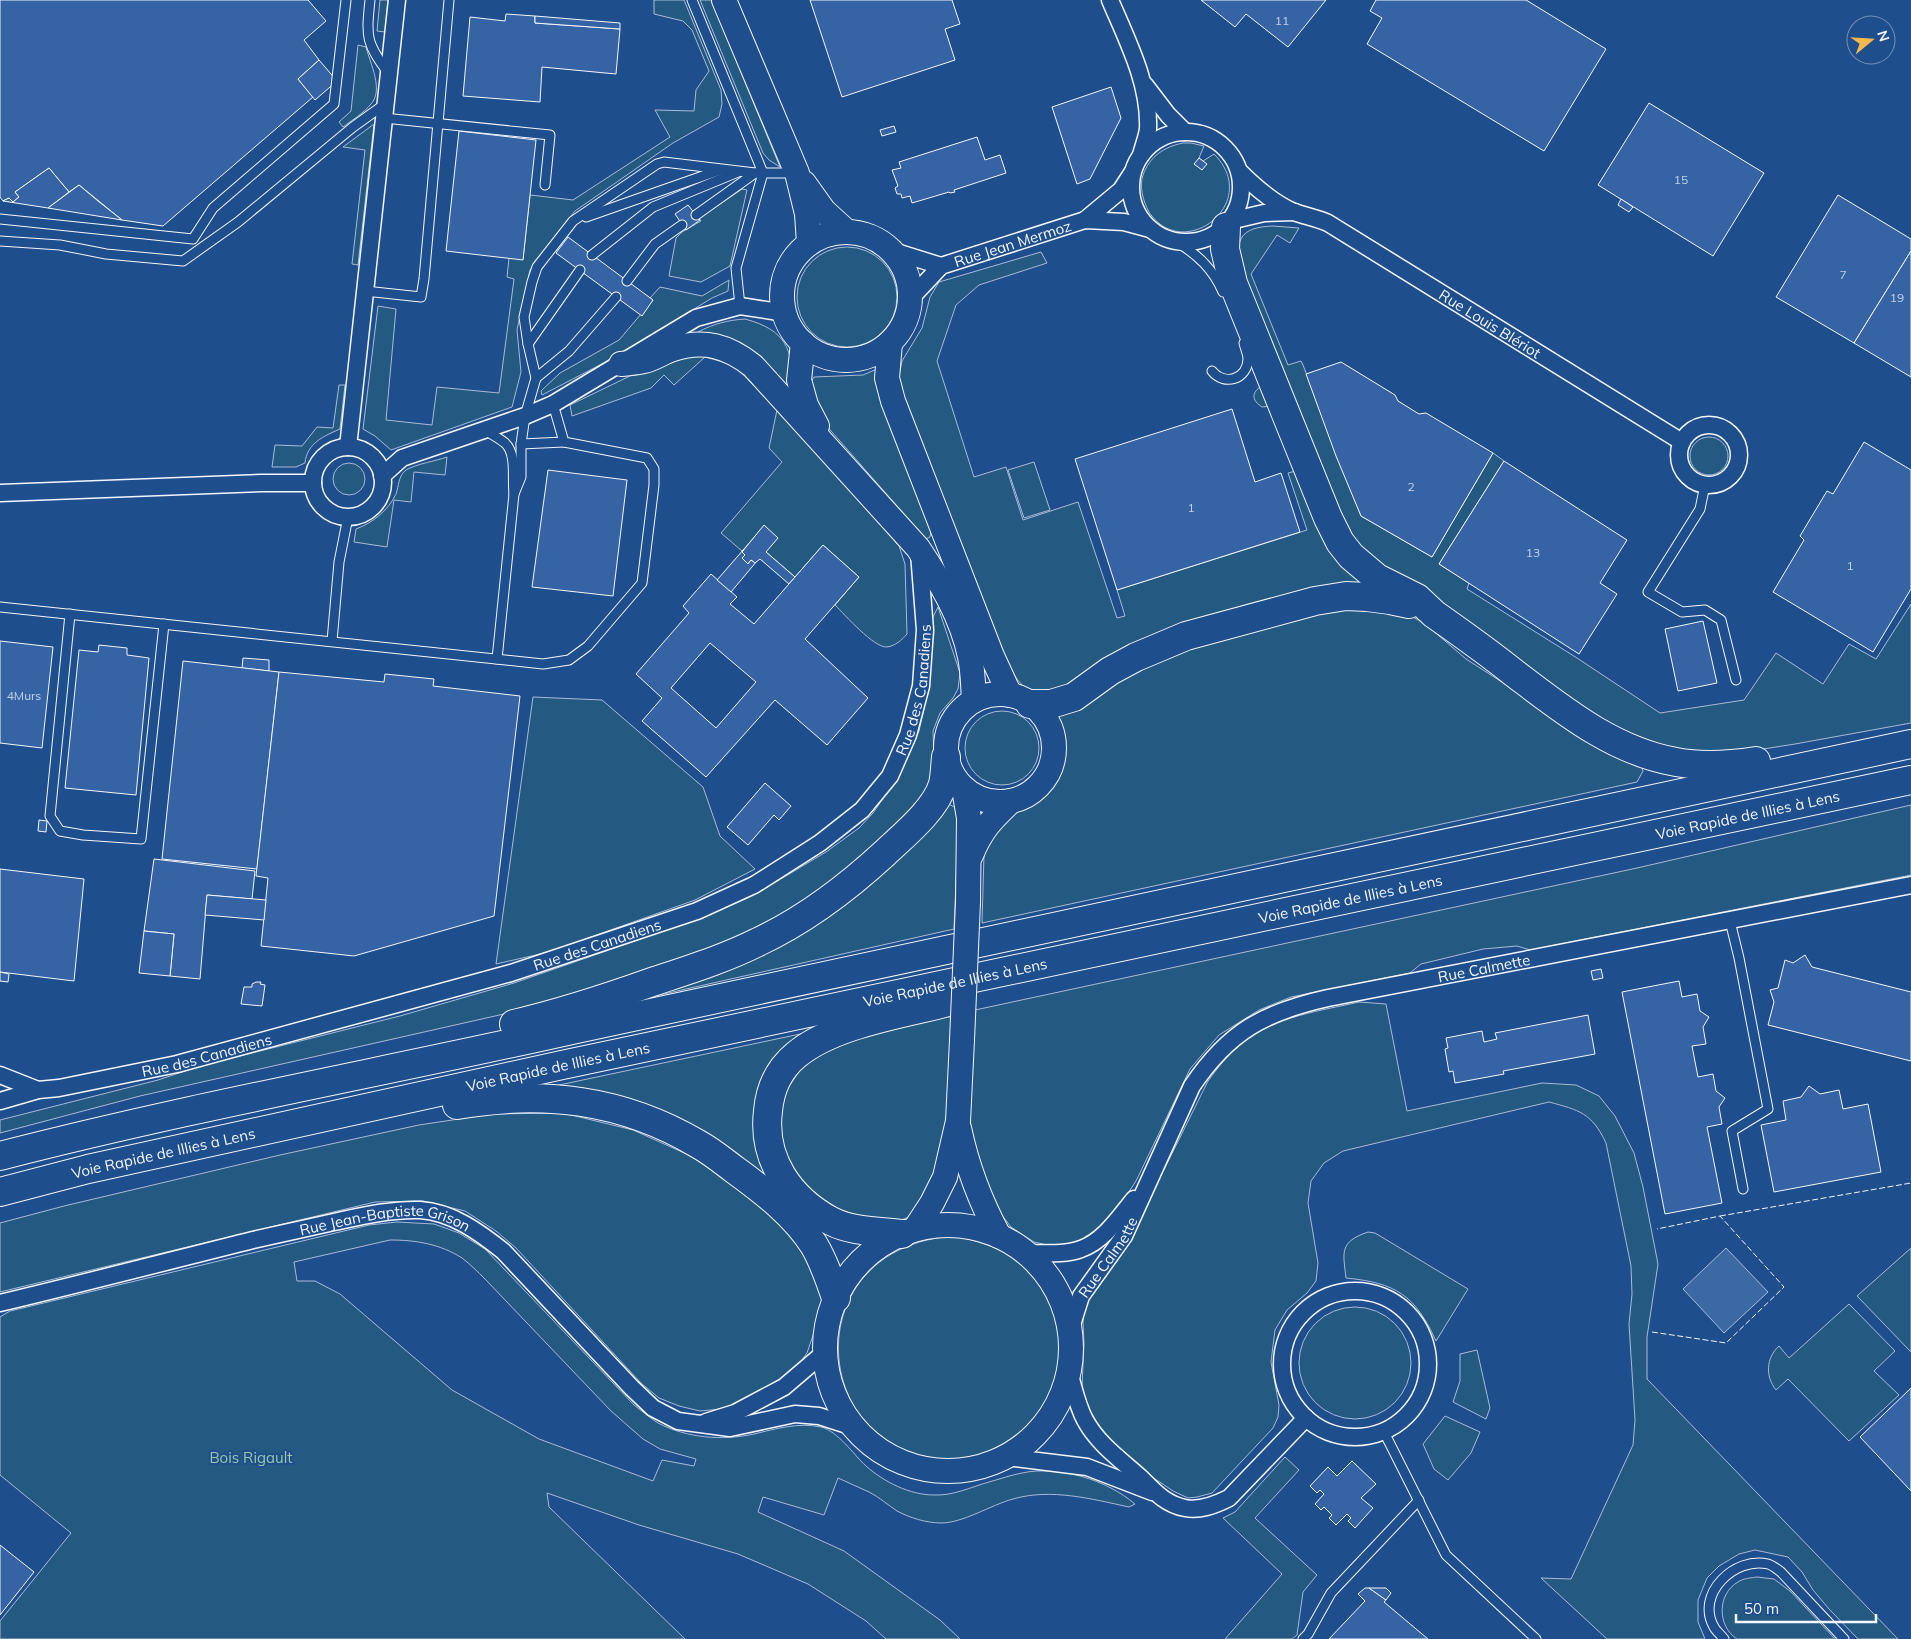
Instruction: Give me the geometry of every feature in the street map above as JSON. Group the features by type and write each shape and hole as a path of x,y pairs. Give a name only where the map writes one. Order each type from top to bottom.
{"highway":[{"path":"1228,224 1225,249 1228,268 1255,372 1340,542 1350,556 1371,574 1417,598 1434,614 1586,726 1618,742 1651,756 1676,762 1697,764 1742,763 1776,757 1827,762"},
{"path":"1020,699 1050,704 1074,697 1110,671 1163,644 1315,601 1346,596 1367,597 1412,605 1434,614"},
{"path":"0,1156 80,1135 236,1100 423,1063 1035,929 1911,744"},
{"path":"423,1063 465,1036 544,1017 607,999 714,961 759,942 792,924 830,900 860,876 910,829 931,806 942,785 946,757"},
{"name":"Voie Rapide de Illies à Lens","path":"0,1192 88,1169 407,1100 1911,780"},
{"path":"908,1232 853,1229 833,1222 816,1212 793,1191 775,1166 769,1148 766,1125 769,1100 774,1085 783,1070 795,1056 825,1036 864,1024 1008,988 1043,964"},
{"path":"407,1100 437,1108 530,1097 566,1099 600,1104 634,1114 670,1128 700,1145 759,1188 791,1217 814,1245 827,1270 836,1298"}],"street":[{"path":"348,447 398,0"},
{"path":"724,0 797,173 807,214 809,243"},
{"path":"1110,0 1144,84 1147,106 1148,131 1141,156 1134,171 1131,187 1133,204 1140,217 1150,229 1162,238 1177,242 1196,242 1214,236 1228,224 1238,208 1242,190 1240,172 1232,156 1219,142 1203,134 1185,132 1167,135 1152,144 1141,156"},
{"path":"1144,84 1168,115 1185,132"},
{"name":"Rue Jean Mermoz","path":"911,298 941,266 1040,236 1085,220 1121,190 1134,171"},
{"name":"Rue Louis Blériot","path":"1240,172 1268,197 1295,212 1328,223 1682,442"},
{"path":"797,173 824,211 846,231"},
{"name":"Rue Louis Blériot","path":"1228,224 1264,214 1295,212"},
{"name":"Rue Jean Mermoz","path":"1085,220 1124,222 1150,229"},
{"path":"846,231 880,240 893,252 903,265 909,281 911,298 908,315 901,330 890,343 874,354 856,359 837,359 819,353 803,343 792,329 785,313 782,294 786,274 795,257 809,243 826,234 846,231"},
{"name":"Rue Jean Mermoz","path":"893,252 941,266"},
{"path":"382,476 402,458 525,416 553,404 696,318 740,306 785,313"},
{"path":"803,343 800,380 806,405 828,447"},
{"path":"890,343 887,378 892,401 992,656 1020,699"},
{"path":"621,364 645,361 672,349 694,344 708,344 739,355 753,366 918,548 941,582 960,623 970,657 974,700"},
{"path":"1702,426 1715,426 1730,434 1735,441 1739,454 1738,462 1734,472 1721,483 1705,485 1697,483 1683,471 1679,460 1679,450 1688,434 1702,426"},
{"path":"337,448 360,449 371,455 378,464 382,476 382,488 378,499 360,514 348,517 338,515 320,503 315,494 314,472 319,462 327,453 337,448"},
{"path":"0,493 261,483 313,483"},
{"name":"Rue des Canadiens","path":"0,1101 38,1090 59,1088 177,1064 511,973 697,911 754,885 827,838 862,810 890,776 908,735 921,686 925,630 918,548"},
{"path":"992,694 1020,699 1037,709 1048,722 1053,738 1054,755 1049,771 1040,785 1026,795 1011,801 994,802 978,798 964,789 952,775 946,757 946,740 951,724 961,710 974,700 992,694"},
{"path":"908,1232 932,1203 945,1177 958,1121 969,859 968,818 964,789"},
{"path":"969,859 979,834 1011,801"},
{"name":"Rue Calmette","path":"1070,1331 1081,1296 1124,1236 1192,1086 1220,1050 1245,1030 1268,1016 1302,1004 1328,998 1911,885"},
{"path":"0,1075 38,1090"},
{"path":"958,1121 964,1151 974,1182 999,1236"},
{"name":"Rue Calmette","path":"1028,1253 1058,1253 1082,1249 1103,1236 1147,1183"},
{"name":"Rue Jean-Baptiste Grison","path":"0,1303 282,1233 364,1215 421,1210 442,1214 464,1223 482,1234 503,1251 632,1388 653,1408 678,1422 730,1428 795,1414 819,1416 853,1427"},
{"path":"941,1225 958,1225 999,1236 1028,1253 1056,1288 1065,1309 1072,1352 1069,1372 1059,1403 1051,1417 1030,1441 992,1464 970,1470 951,1472 933,1471 896,1460 866,1440 853,1427 834,1393 828,1375 825,1352 828,1324 836,1298 846,1280 865,1257 880,1245 908,1232 941,1225"},
{"path":"1347,1292 1373,1293 1391,1301 1411,1317 1420,1331 1427,1349 1428,1374 1420,1399 1404,1419 1384,1432 1360,1438 1334,1435 1306,1418 1296,1407 1285,1384 1282,1360 1288,1336 1302,1314 1327,1296 1347,1292"},
{"name":"Rue Jean-Baptiste Grison","path":"699,1424 736,1413 784,1387 825,1352"},
{"path":"1069,1372 1078,1406 1090,1428 1116,1458 1156,1494 1172,1504 1186,1508 1216,1505 1229,1498 1306,1418"},
{"path":"1006,1457 1086,1467 1156,1494"}],"lane":[{"path":"0,219 193,239 213,208 334,104 346,0"},
{"path":"370,0 367,31 373,52 389,74"},
{"path":"365,291 421,297 449,0"},
{"path":"692,0 759,173 736,268 740,306"},
{"path":"0,241 60,245 106,254 183,261 238,222 353,127 385,111 438,123 550,135 545,185"},
{"path":"514,494 521,477 525,416 536,378 524,317 537,268 574,221 657,164 664,162 759,173 797,173"},
{"path":"574,221 722,169"},
{"path":"592,255 653,207 740,171"},
{"path":"696,216 759,173"},
{"path":"627,281 655,244 682,225"},
{"path":"1177,242 1196,253 1208,266 1220,284 1227,302"},
{"path":"528,344 580,270"},
{"path":"536,378 569,351 616,297"},
{"path":"1241,336 1248,359 1245,370 1255,372"},
{"path":"1212,370 1218,378 1224,380 1255,372"},
{"path":"553,404 564,442"},
{"path":"485,430 507,444 514,456 512,478 514,494 497,659"},
{"path":"0,607 543,664 569,660 588,646 642,583 654,484 654,469 647,458 564,442 522,444"},
{"path":"1705,485 1700,509 1648,592 1682,612 1706,610 1721,620 1736,680"},
{"path":"332,641 339,562 348,517"},
{"path":"70,614 50,816 60,831 83,835 141,839 164,624"},
{"path":"1730,921 1768,1109 1732,1131 1743,1189"},
{"path":"1384,1432 1446,1555 1536,1639"},
{"path":"1303,1639 1308,1634 1331,1593 1419,1500"},
{"path":"1724,1639 1713,1626 1709,1607 1714,1588 1726,1575 1739,1567 1754,1563 1769,1564 1781,1572 1844,1639"}],"green space":[{"path":"380,0 388,0 385,32 377,31"},
{"path":"654,0 684,0 721,90 722,104 719,117 673,143 575,211 535,261 530,270 517,330 521,372 512,407 391,450 375,436 363,429 378,306 396,309 386,420 432,425 437,387 499,393 514,279 507,277 509,258 523,259 530,195 573,200 670,137 655,110 694,111 696,90 709,71 692,30 683,21 654,14"},
{"path":"700,0 711,0 780,167 769,160 763,153"},
{"path":"358,45 366,47 375,76 375,98 368,107 343,127 339,122 351,111"},
{"path":"374,124 358,265 352,264 365,150 343,147"},
{"path":"1183,143 1204,146 1199,158 1203,161 1214,154 1227,173 1229,191 1224,208 1213,221 1197,229 1180,232 1164,226 1149,212 1143,198 1141,184 1146,168 1158,153"},
{"path":"742,189 747,190 730,266 701,282 669,276 676,238 682,232 701,221 699,218"},
{"path":"1273,226 1299,228 1290,243 1277,235 1251,274 1288,365 1301,361 1303,365 1361,516 1432,557 1493,453 1504,461 1439,564 1469,583 1467,589 1660,713 1744,700 1776,653 1823,684 1849,644 1876,659 1911,604 1911,723 1757,750 1711,752 1670,748 1617,728 1575,707 1356,552 1241,270 1238,251 1242,237 1253,229"},
{"path":"847,247 866,251 882,262 893,278 897,297 893,316 882,332 866,343 847,347 828,343 812,332 801,316 797,297 801,278 812,262 828,251"},
{"path":"1041,252 1047,263 979,285 956,305 937,361 974,477 1006,467 1023,520 1078,502 1117,618 1125,616 1117,590 1307,530 1288,473 1296,471 1272,406 1262,407 1254,397 1258,388 1266,384 1374,583 1340,590 1073,691 1044,692 1025,688 1014,675 1004,656 903,400 899,376 902,361 922,328 930,297 939,282"},
{"path":"729,280 728,291 712,298 621,354 542,395 541,391 560,373 619,340 653,300 650,298 660,287 702,296"},
{"path":"745,319 770,329 784,343 789,352 793,375 793,389 788,392 700,337 698,332 721,323"},
{"path":"712,353 750,372 899,546 905,564 907,634 898,642 887,647 881,646 860,630 835,605 859,577 823,545 795,577 766,552 764,526 742,551 721,533 782,462 769,448 777,410 734,365 705,357 674,385 664,375 651,388 572,416 570,405 665,359"},
{"path":"877,369 932,526 930,537 926,539 825,424 811,382 814,377 863,375"},
{"path":"339,385 345,385 340,429 317,441 309,450 305,463 296,467 272,467 275,445 302,446 317,427 333,428"},
{"path":"1709,437 1723,442 1728,456 1723,470 1709,475 1695,470 1690,456 1695,442"},
{"path":"447,457 445,475 414,472 411,502 394,500 387,547 354,542 356,529 374,520 389,506 396,494 401,475 406,470"},
{"path":"1034,462 1050,510 1024,518 1008,470"},
{"path":"349,463 355,464 360,468 364,473 364,485 360,490 355,494 349,495 343,494 338,490 334,485 333,479 334,473 338,468 343,464"},
{"path":"938,607 960,673 958,689 940,713 933,731 934,758 929,790 856,871 755,937 575,998 140,1096 0,1133 0,1120 158,1080 200,1066 400,1016 514,983 698,919 759,892 826,852 859,828 873,813 899,775 919,731 929,685 930,623"},
{"path":"1318,607 1401,611 1424,623 1466,659 1567,724 1639,759 1643,771 1637,782 982,923 984,855 990,836 1014,811 1033,802 1048,790 1056,776 1063,756 1064,741 1053,712 1139,663"},
{"path":"533,697 602,700 703,787 720,836 755,869 695,900 549,952 496,964"},
{"path":"1002,711 1016,714 1028,722 1036,734 1039,748 1036,762 1028,774 1016,782 1002,785 988,782 976,774 968,762 965,748 968,734 976,722 988,714"},
{"path":"945,802 956,808 958,834 954,929 655,996 655,992 728,966"},
{"path":"1911,805 1911,875 1530,950 1517,946 1483,949 1421,964 1410,973 1291,997 1259,1010 1219,1035 1190,1069 1136,1181 1119,1207 1098,1230 1084,1240 1064,1246 1034,1242 1011,1227 991,1201 969,1124 975,1010 1637,868"},
{"path":"1359,1002 1386,1004 1407,1111 1542,1083 1576,1085 1599,1096 1615,1116 1634,1153 1643,1187 1658,1264 1647,1337 1647,1379 1898,1639 1858,1639 1829,1609 1813,1590 1802,1572 1788,1557 1755,1550 1739,1554 1719,1566 1707,1578 1698,1600 1698,1622 1705,1639 1607,1639 1541,1578 1571,1579 1633,1445 1635,1420 1629,1324 1632,1294 1631,1266 1606,1143 1595,1125 1584,1114 1549,1102 1343,1151 1324,1163 1311,1181 1308,1203 1318,1263 1316,1281 1307,1293 1287,1310 1275,1330 1271,1362 1279,1405 1278,1417 1273,1428 1212,1493 1188,1498 1173,1491 1130,1462 1108,1441 1086,1404 1082,1386 1084,1307 1100,1278 1111,1268 1125,1248 1208,1081 1234,1050 1257,1033 1285,1020"},
{"path":"952,1014 947,1123 938,1176 911,1216 899,1221 871,1222 826,1203 802,1181 788,1162 782,1142 781,1116 785,1092 801,1069 828,1048 863,1035"},
{"path":"805,1033 787,1051 772,1179 763,1181 562,1092 559,1085"},
{"path":"563,1113 633,1130 691,1156 753,1198 800,1238 823,1289 822,1309 807,1353 794,1371 752,1399 721,1409 700,1411 679,1406 659,1398 641,1383 516,1248 496,1231 465,1211 423,1201 375,1202 0,1292 0,1223 280,1155 419,1125 492,1114"},
{"name":"Bois Rigault","path":"397,1222 434,1224 459,1233 485,1249 634,1405 658,1423 669,1428 693,1435 717,1438 742,1436 778,1428 804,1425 821,1427 834,1433 866,1466 881,1477 916,1493 948,1494 1018,1474 1051,1471 1082,1476 1111,1488 1135,1504 1129,1507 1086,1498 1042,1494 1013,1499 958,1520 936,1523 902,1514 873,1494 838,1478 824,1515 763,1497 758,1512 844,1551 940,1620 960,1639 886,1639 866,1621 808,1584 738,1554 639,1525 547,1493 549,1507 685,1639 0,1639 0,1621 71,1533 0,1475 0,1317 10,1311 369,1225","holes":["390,1240 436,1246 462,1258 485,1279 611,1411 643,1439 660,1449 696,1459 694,1466 662,1460 653,1481 539,1439 452,1390 340,1294 315,1281 297,1281 294,1262"]},
{"path":"1368,1232 1375,1233 1468,1289 1436,1341 1420,1312 1402,1294 1378,1283 1346,1278 1345,1249 1352,1240"},
{"path":"954,1236 992,1247 1007,1254 1035,1277 1051,1303 1060,1331 1062,1346 1062,1360 1057,1380 1041,1411 1033,1421 1012,1440 1001,1447 976,1457 962,1459 912,1454 874,1431 849,1397 839,1357 843,1315 863,1278 900,1250"},
{"path":"1911,1248 1911,1352 1857,1296"},
{"path":"1849,1304 1895,1351 1874,1371 1899,1395 1849,1441 1788,1379 1776,1390 1770,1379 1769,1362 1779,1346 1789,1358"},
{"path":"1355,1307 1376,1311 1395,1323 1407,1342 1411,1363 1407,1384 1395,1403 1376,1415 1355,1419 1334,1415 1315,1403 1303,1384 1299,1363 1303,1342 1315,1323 1334,1311"},
{"path":"1477,1350 1490,1408 1486,1419 1453,1402 1460,1381 1460,1354"},
{"path":"1445,1416 1480,1432 1471,1453 1448,1480 1434,1469 1423,1444"},
{"path":"1285,1457 1299,1470 1255,1518 1317,1575 1303,1592 1297,1635 1292,1639 1225,1639 1282,1574 1223,1518 1235,1512"},
{"path":"1757,1577 1774,1579 1790,1591 1835,1639 1737,1639 1726,1626 1722,1610 1723,1602 1731,1587 1745,1579"}],"shaded area":[{"path":"1726,1248 1768,1292 1724,1333 1683,1289"}],"building":[{"path":"0,0 308,0 326,21 304,40 319,60 298,79 313,97 163,226 122,220 79,185 69,192 49,168 15,192 19,197 13,202 9,198 3,201 0,197"},
{"path":"810,0 952,0 960,24 945,29 955,60 842,97"},
{"path":"1201,0 1326,0 1288,47 1246,14 1235,27"},
{"path":"1376,0 1526,0 1606,49 1544,151 1367,44 1382,18 1370,11"},
{"path":"506,14 535,16 535,23 620,29 616,74 542,67 540,102 463,96 470,17 505,21"},
{"path":"535,16 620,23 620,29 535,23"},
{"path":"319,60 337,81 315,100 298,79"},
{"path":"1111,87 1121,118 1090,179 1077,184 1052,107"},
{"path":"1649,103 1764,173 1713,256 1598,185"},
{"path":"894,126 896,132 882,136 880,130"},
{"path":"459,131 536,140 523,260 446,251"},
{"path":"977,137 985,160 1000,155 1006,173 954,190 955,192 912,203 910,196 902,198 901,194 897,194 895,188 898,186 892,170 901,168 899,162"},
{"path":"1199,158 1207,164 1202,170 1194,164"},
{"path":"49,168 69,192 48,208 3,201 9,198 13,202 19,197 15,192"},
{"path":"79,185 98,201 122,220 48,208"},
{"path":"1838,195 1911,239 1911,251 1854,343 1776,297"},
{"path":"1621,199 1633,207 1629,212 1618,205"},
{"path":"688,205 700,220 686,230 675,214"},
{"path":"568,237 653,300 642,316 556,253"},
{"path":"1911,251 1911,377 1854,343"},
{"path":"1341,362 1395,395 1398,401 1419,414 1426,413 1493,453 1432,557 1361,516 1336,456 1306,374"},
{"path":"1232,409 1255,482 1281,473 1300,532 1117,590 1075,459"},
{"path":"1864,442 1911,470 1911,589 1873,652 1773,592 1804,540 1800,536 1827,491 1833,494"},
{"path":"1504,461 1627,540 1600,583 1617,594 1579,654 1439,564"},
{"path":"548,470 627,480 613,596 532,587"},
{"path":"764,525 778,538 766,552 795,577 789,584 760,559 755,563 751,560 748,564 742,558 745,555 742,552"},
{"path":"823,545 859,577 805,639 868,698 827,745 775,700 706,777 642,721 662,698 636,674 689,613 683,606 711,574 737,597 730,604 754,624","holes":["710,643 756,682 716,728 671,688"]},
{"path":"744,549 742,552 745,555 742,558 748,564 751,560 755,563 757,561 731,592 717,580"},
{"path":"1703,621 1717,683 1678,691 1665,629"},
{"path":"0,641 53,647 42,748 0,743"},
{"path":"99,645 127,648 127,655 149,658 136,795 65,788 79,650 98,652"},
{"path":"243,658 269,660 269,671 242,668"},
{"path":"183,661 279,672 257,869 162,859"},
{"path":"279,672 384,682 385,674 434,679 433,686 520,696 494,916 354,956 261,946 268,878 256,876"},
{"path":"765,783 791,806 779,820 774,815 748,845 727,827"},
{"path":"39,820 47,821 46,832 38,831"},
{"path":"154,859 255,871 252,899 207,895 200,979 170,976 174,934 144,931"},
{"path":"0,869 84,879 74,981 0,972"},
{"path":"207,895 266,900 264,920 205,915"},
{"path":"144,931 174,934 170,976 139,973"},
{"path":"1805,955 1812,967 1911,992 1911,1061 1768,1025 1774,1002 1770,990 1778,988 1785,960 1793,963"},
{"path":"1601,969 1603,978 1593,980 1591,971"},
{"path":"0,972 9,974 8,982 0,981"},
{"path":"1679,981 1682,997 1697,994 1700,1011 1709,1017 1703,1027 1706,1044 1692,1046 1698,1077 1713,1074 1716,1091 1725,1098 1719,1107 1722,1124 1707,1127 1722,1203 1665,1214 1622,992"},
{"path":"261,982 260,984 265,985 262,1006 241,1004 244,987 252,987 252,984"},
{"path":"1588,1015 1595,1054 1503,1071 1504,1074 1455,1083 1453,1071 1449,1072 1445,1049 1448,1048 1446,1038 1482,1031 1484,1042 1497,1039 1495,1033"},
{"path":"1809,1086 1820,1094 1839,1090 1843,1109 1868,1104 1881,1172 1774,1192 1761,1125 1786,1120 1783,1101 1801,1097"},
{"path":"1911,1388 1911,1491 1860,1437"},
{"path":"1352,1461 1376,1484 1361,1498 1373,1508 1355,1528 1348,1521 1351,1518 1347,1514 1336,1525 1329,1518 1332,1515 1324,1507 1321,1510 1315,1504 1324,1494 1320,1490 1317,1493 1310,1486 1328,1467 1337,1476"},
{"path":"0,1545 34,1572 0,1615"},
{"path":"1365,1588 1369,1588 1386,1600 1384,1602 1428,1639 1329,1639 1365,1601 1358,1594"},
{"path":"1369,1588 1386,1588 1391,1593 1386,1600"}],"fence":[{"path":"1720,1216 1911,1183"},
{"path":"1652,1332 1726,1343 1784,1287 1720,1216 1657,1229"}]}
